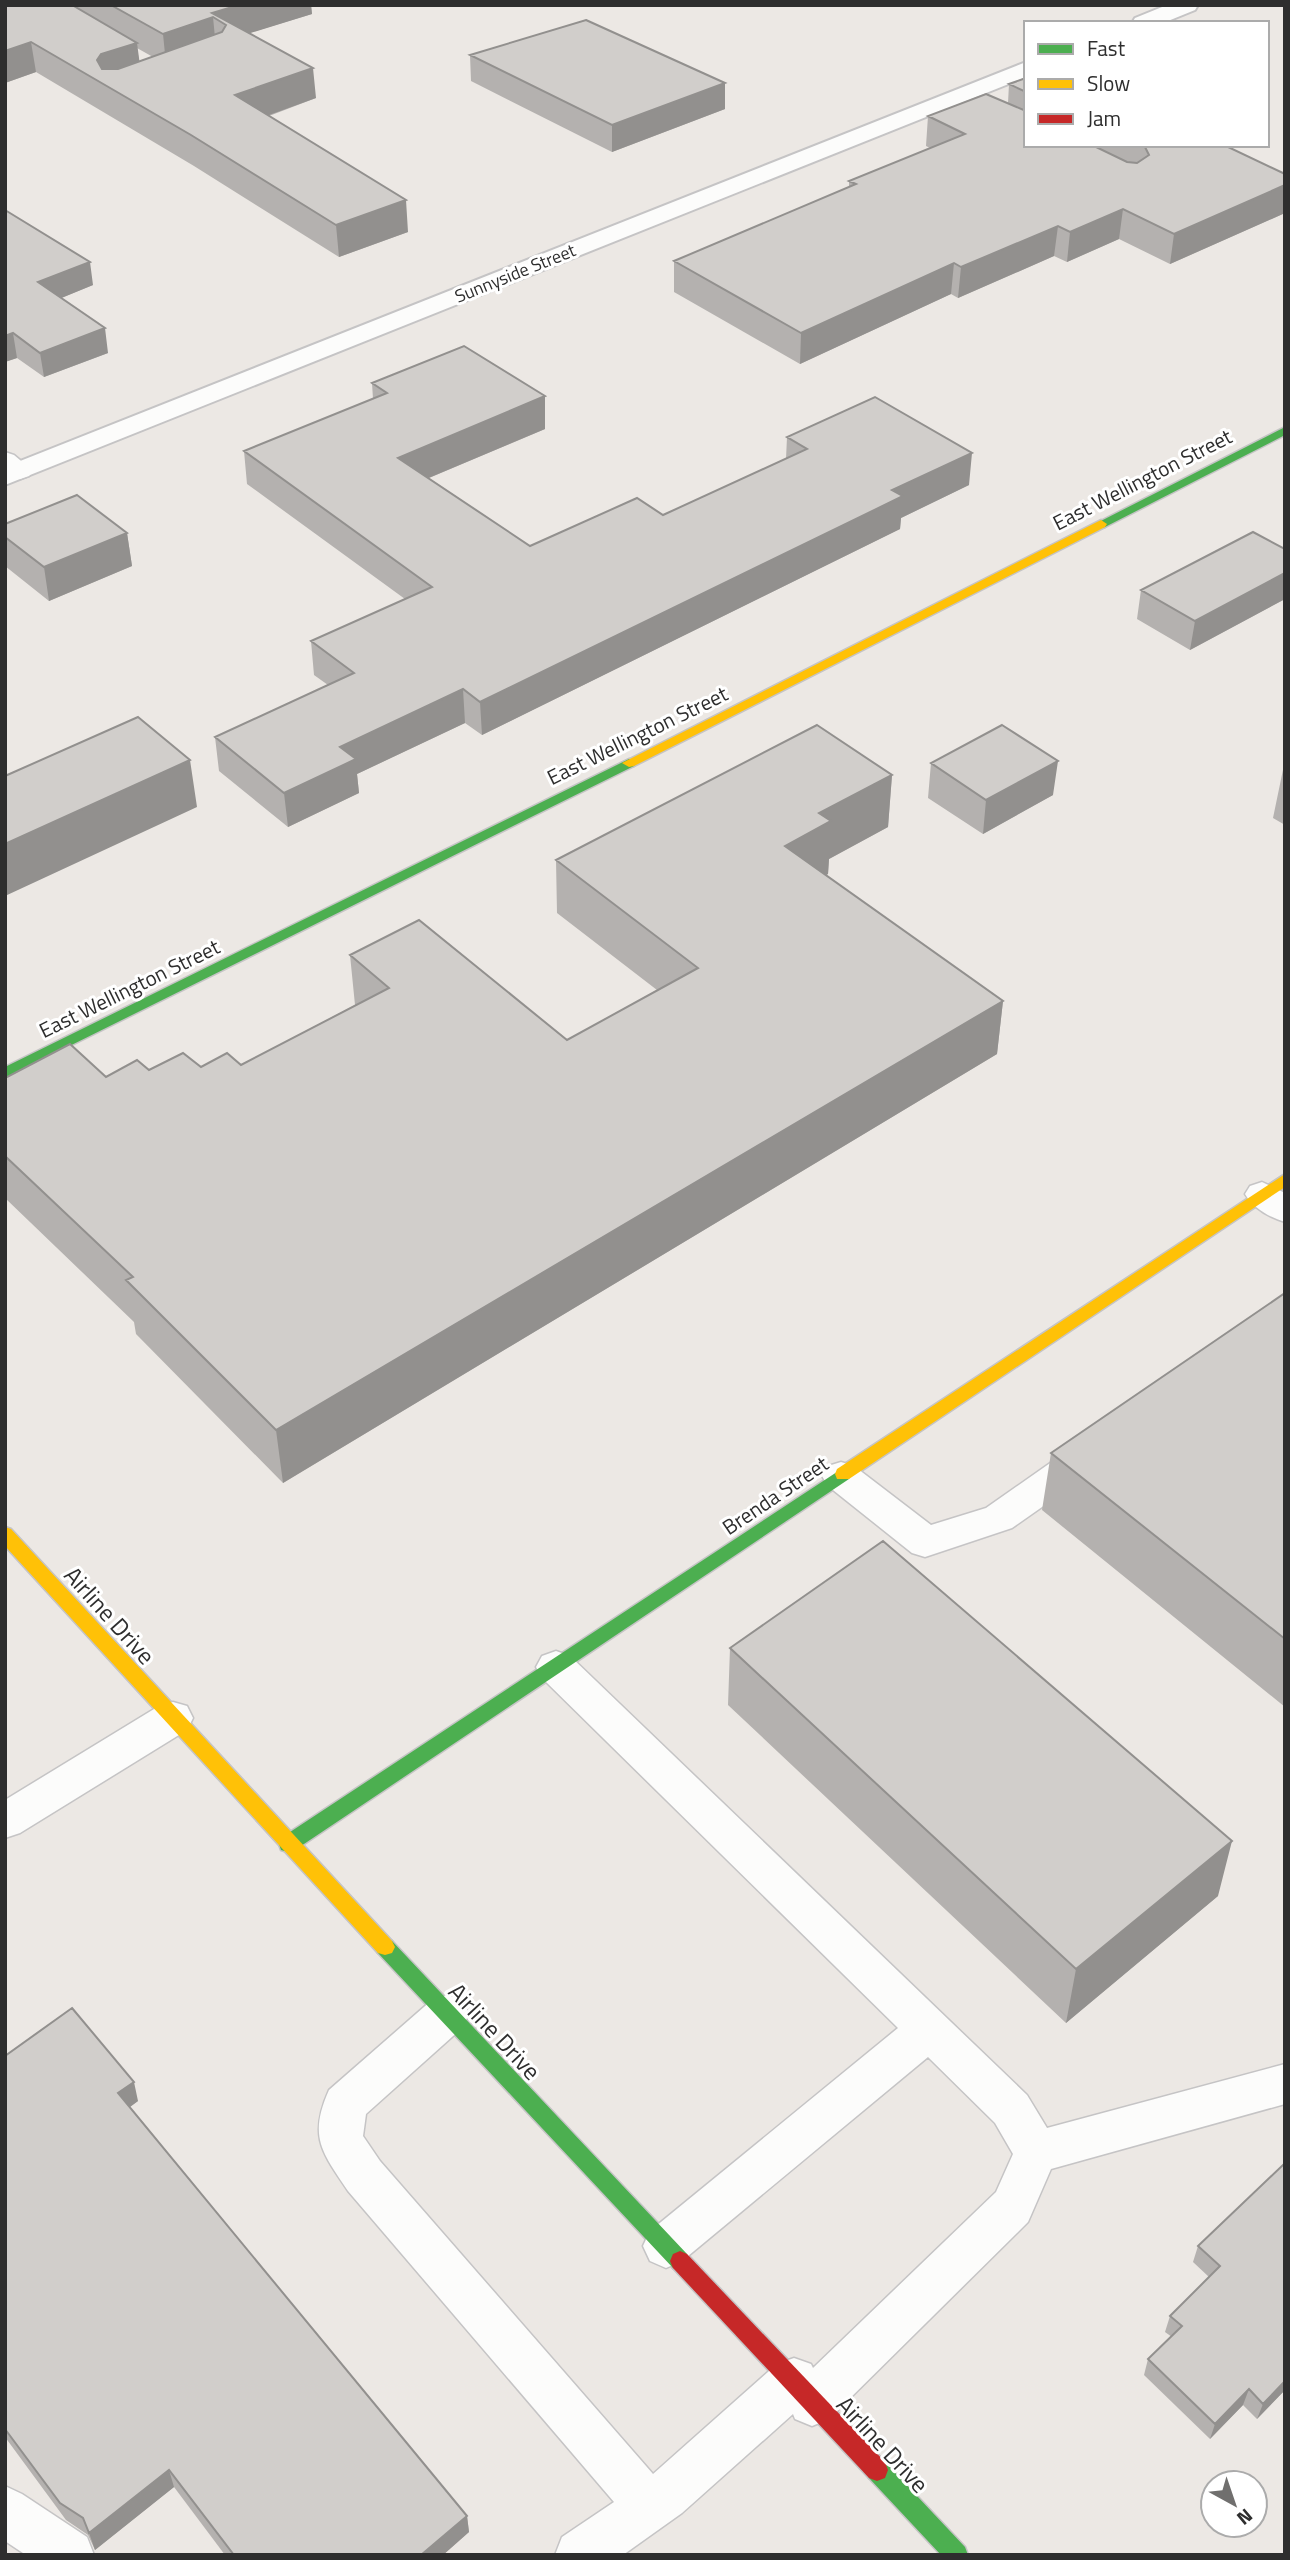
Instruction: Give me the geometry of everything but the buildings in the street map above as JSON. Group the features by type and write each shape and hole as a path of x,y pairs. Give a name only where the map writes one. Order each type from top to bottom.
{"street":[{"path":"1147,21 1180,6"},
{"name":"Sunnyside Street","path":"10,469 1024,70"},
{"name":"East Wellington Street","path":"5,1073 736,710 1285,430"},
{"name":"Brenda Street","path":"288,1844 841,1476 1277,1194"},
{"name":"Airline Drive","path":"5,1534 288,1844 957,2555"}],"lane":[{"path":"953,98 977,110"},
{"path":"841,1476 925,1542 999,1518 1113,1439"},
{"path":"556,1667 1011,2109 1036,2152"},
{"path":"5,1821 173,1718"},
{"path":"447,2014 345,2104 340,2140 364,2176 650,2507"},
{"path":"666,2246 929,2029"},
{"path":"1036,2152 1285,2084"},
{"path":"580,2555 650,2507 803,2391 1012,2207 1036,2152"},
{"path":"5,2511 69,2555"}],"traffic: fast":[{"path":"1101,524 1285,430"},
{"path":"5,1073 629,763"},
{"path":"288,1844 843,1474"},
{"path":"385,1947 680,2261"},
{"path":"877,2470 957,2555"}],"traffic: slow":[{"path":"629,763 1101,524"},
{"path":"843,1474 1285,1179"},
{"path":"5,1534 385,1947"}],"traffic: jam":[{"path":"680,2261 877,2470"}]}
